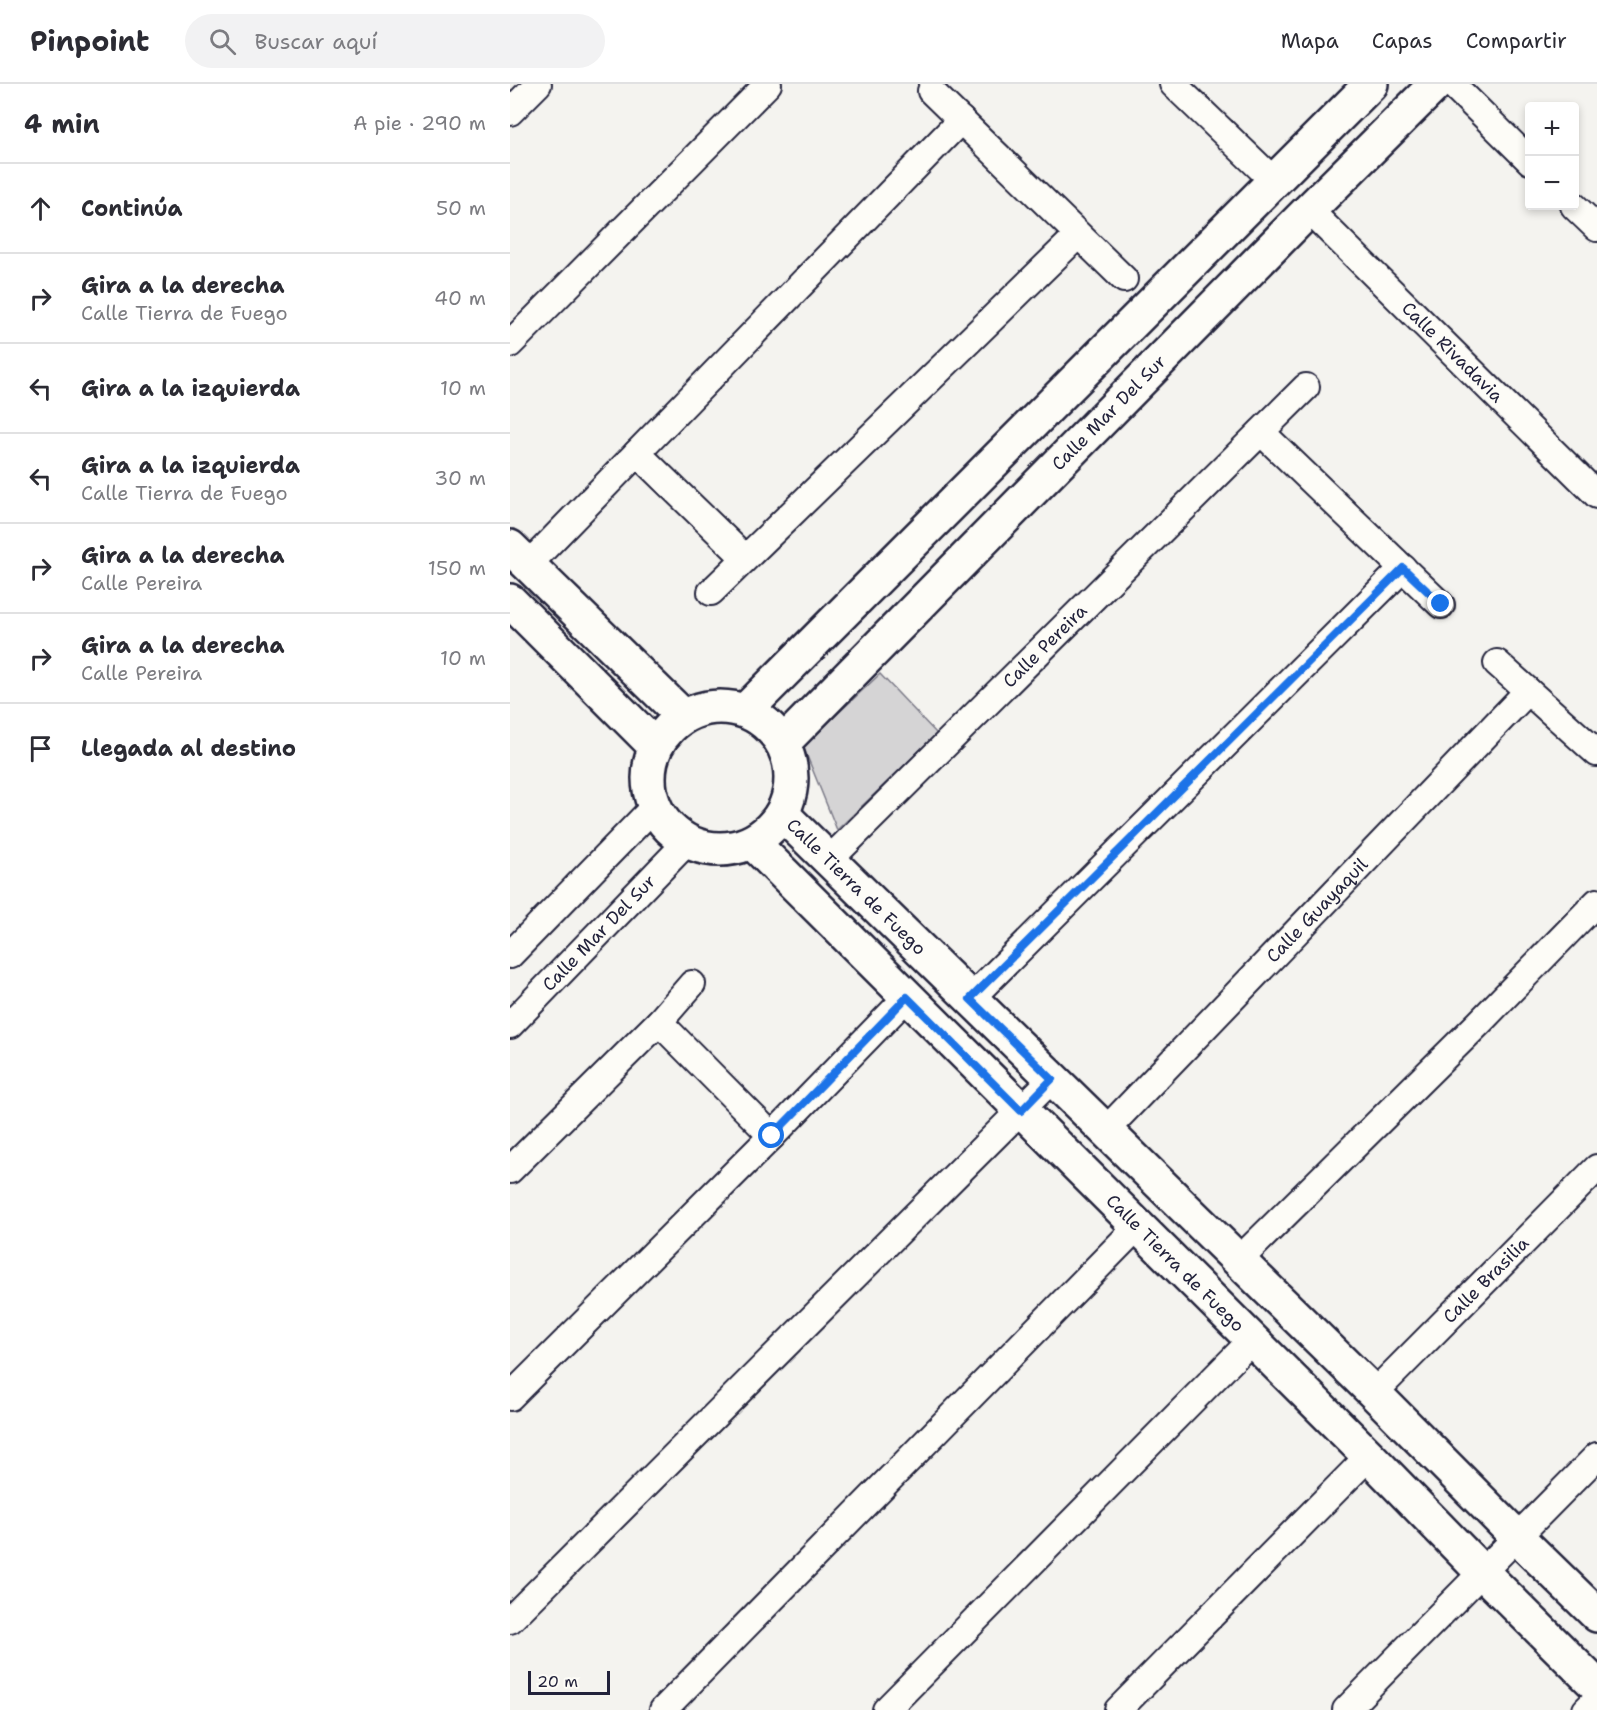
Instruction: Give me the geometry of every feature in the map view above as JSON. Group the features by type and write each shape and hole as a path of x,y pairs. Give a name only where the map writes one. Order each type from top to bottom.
{"street":[{"path":"510,112 538,84"},
{"path":"510,344 768,84"},
{"path":"1173,84 1273,180"},
{"path":"746,710 1371,84"},
{"name":"Calle Mar Del Sur","path":"783,743 1436,84"},
{"path":"1452,84 1525,156"},
{"path":"931,91 1124,279"},
{"path":"683,716 519,556 637,453 961,120"},
{"name":"Calle Rivadavia","path":"1309,210 1597,495"},
{"path":"1578,210 1597,228"},
{"path":"711,592 1078,235"},
{"name":"Calle Pereira","path":"829,860 1306,387"},
{"path":"1261,432 1441,604"},
{"path":"637,453 745,558"},
{"path":"970,999 1403,568"},
{"path":"510,601 655,746"},
{"path":"1497,663 1597,753"},
{"name":"Calle Guayaquil","path":"1105,1131 1528,691"},
{"path":"714,706 746,710 767,724 783,743 791,767 791,791 782,814 770,831 752,842 720,850 687,842 667,827 654,807 648,777 655,746 683,716 714,706"},
{"path":"510,955 654,807"},
{"name":"Calle Tierra de Fuego","path":"782,814 1374,1393 1597,1615"},
{"name":"Calle Mar Del Sur","path":"510,1024 687,842"},
{"name":"Calle Tierra de Fuego","path":"752,842 1597,1686"},
{"path":"1239,1262 1597,902"},
{"path":"510,1170 658,1022 692,984"},
{"path":"510,1397 772,1136 907,997"},
{"path":"658,1022 772,1136"},
{"path":"510,1620 1052,1079"},
{"name":"Calle Brasilia","path":"1374,1393 1597,1168"},
{"path":"663,1710 1137,1227"},
{"path":"886,1710 1252,1340"},
{"path":"1118,1710 1369,1456"},
{"path":"1346,1710 1597,1456"},
{"path":"1586,1710 1597,1699"}],"shaded area":[{"path":"880,674 937,734 837,830 803,746"}],"route":[{"path":"772,1136 907,997 1021,1111 1052,1079 970,999 1403,568 1441,604"}]}
